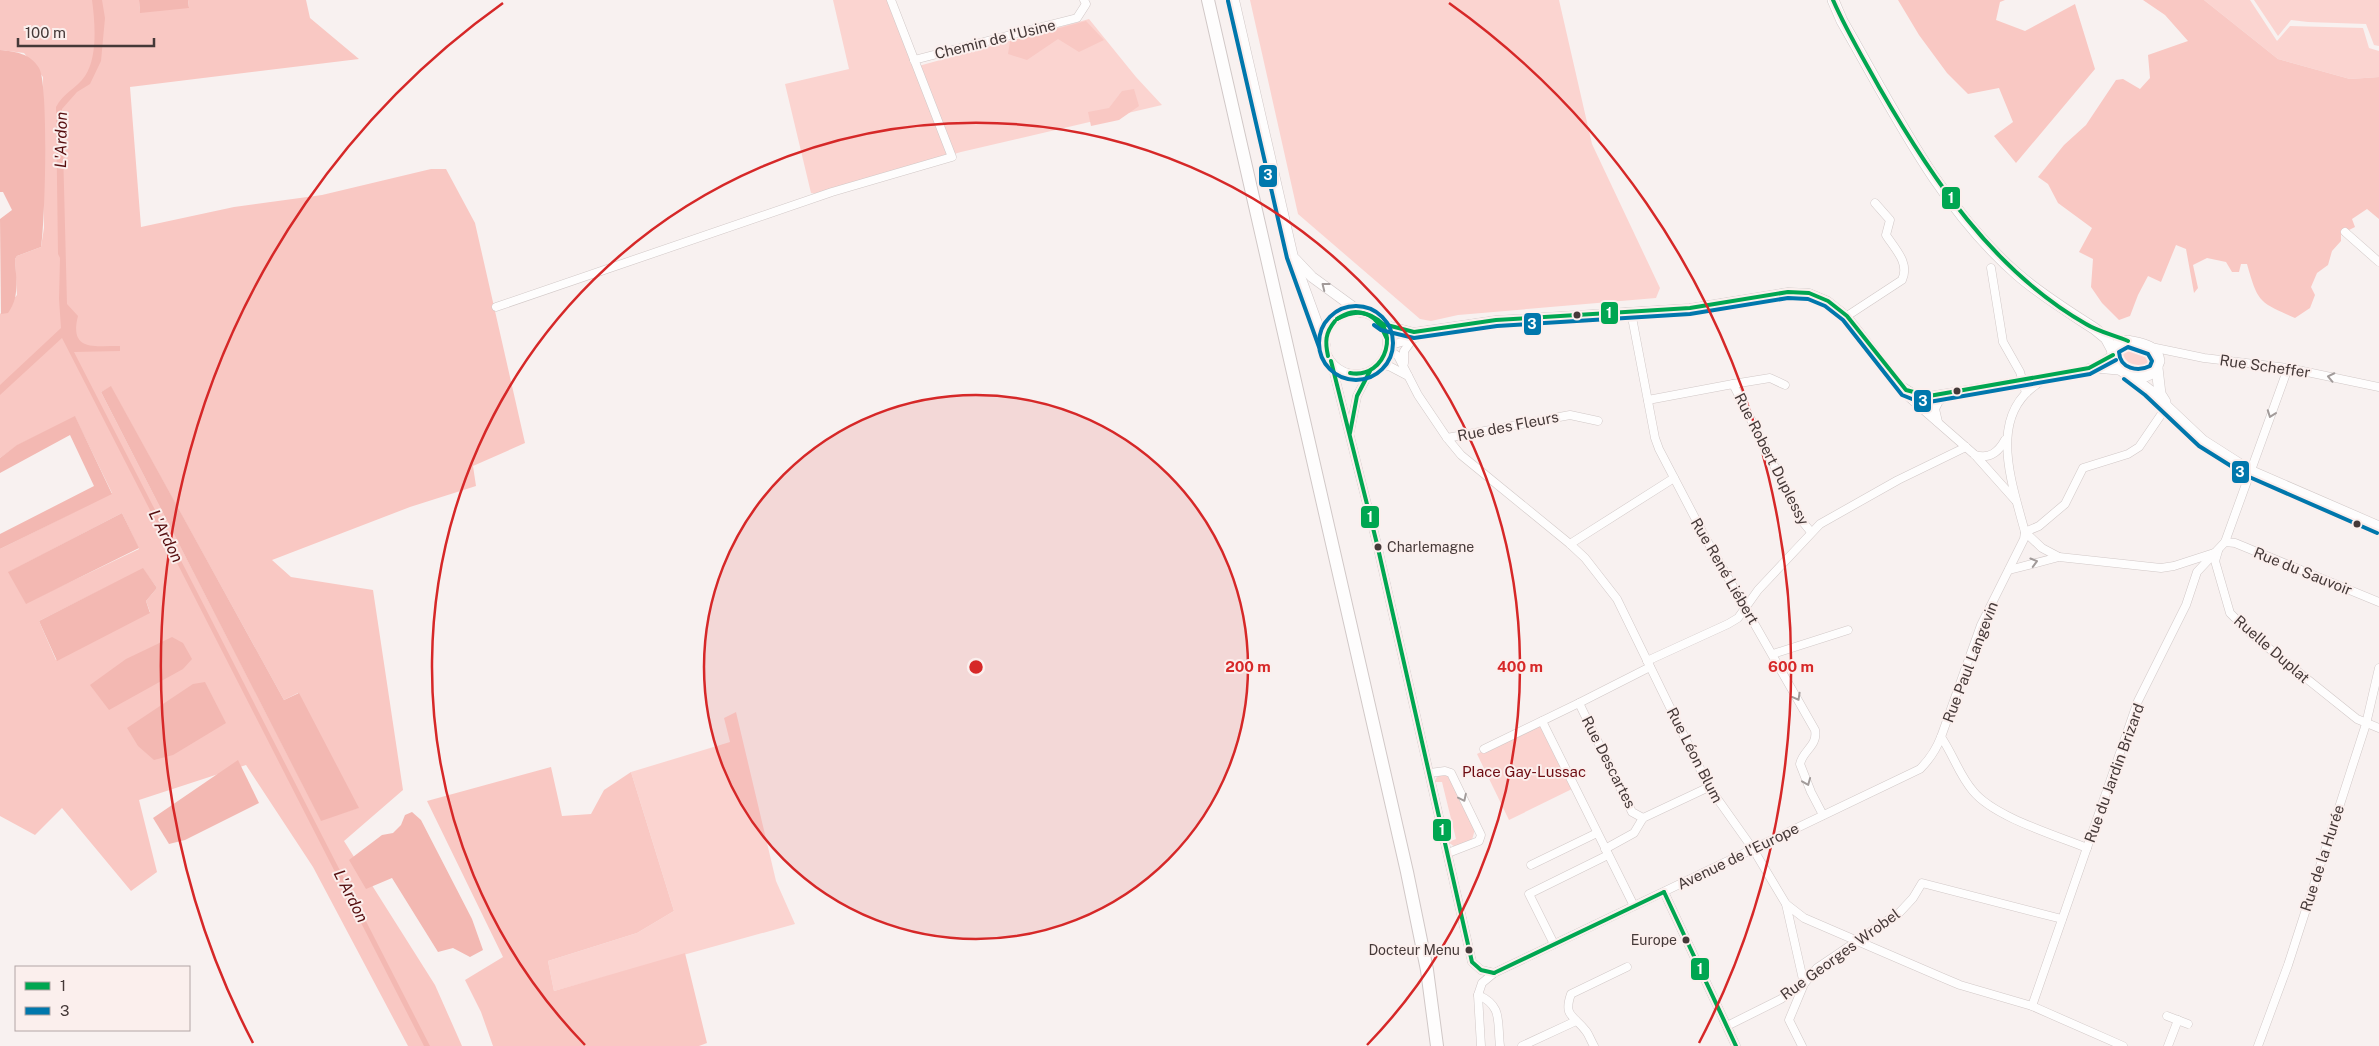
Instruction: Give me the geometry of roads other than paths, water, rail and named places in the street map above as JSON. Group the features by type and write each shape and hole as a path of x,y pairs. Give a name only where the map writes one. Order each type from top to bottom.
{"main road":[{"path":"1208,0 1407,872 1427,970 1437,1046"},
{"path":"1832,0 1842,21 1917,151 1957,210 2018,275 2106,338 2113,353 2116,366 2167,406 2202,441 2250,471 2379,527"},
{"path":"2095,329 2151,347 2159,358 2157,368 2160,394 2167,406"},
{"path":"2113,353 2121,342 2128,340"},
{"path":"2126,373 2143,377 2157,368"}],"street":[{"path":"496,307 832,192 952,157 891,0"},
{"name":"Chemin de l'Usine","path":"914,60 1077,18 1086,4 1084,0"},
{"path":"1234,0 1293,257 1331,361 1350,432 1472,962 1481,970 1494,974"},
{"path":"1847,316 1902,280 1906,272 1906,266 1886,235 1890,220 1874,202"},
{"path":"2345,232 2379,262"},
{"path":"1293,257 1312,276 1360,312 1403,330 1414,332 1496,320 1690,308 1798,292 1808,294 1828,302 1847,316 1914,404 1966,447 2018,503"},
{"path":"1991,268 2003,342 2022,380 2026,393"},
{"path":"1325,346 1326,336 1335,320 1351,312 1360,312"},
{"name":"Rue René Liébert","path":"1631,312 1654,438 1745,608 1815,730 1815,742 1801,759 1800,767 1823,815"},
{"path":"1350,432 1358,396 1372,369 1382,360 1387,348 1386,332 1378,320"},
{"path":"1387,348 1413,340 1430,331"},
{"name":"Rue Léon Blum","path":"1408,376 1403,358 1406,347 1413,340"},
{"name":"Rue Scheffer","path":"2151,347 2204,358 2288,368 2379,387"},
{"name":"Rue Léon Blum","path":"1387,348 1398,356 1446,438 1461,455 1570,544 1585,558 1617,599 1708,787 1753,849 1786,904 1804,918 1960,985 2032,1006 2124,1046"},
{"path":"2089,368 2113,353"},
{"path":"1331,361 1337,367 1353,374 1389,366 1408,376"},
{"path":"1898,382 1906,390 1919,396 1954,393 2089,368 2126,373"},
{"name":"Rue du Jardin Brizard","path":"2032,1006 2138,701 2186,605 2197,572 2225,542 2288,368"},
{"path":"1975,456 1985,457 1998,451 2005,440 2014,408 2026,393 2051,376"},
{"name":"Rue Robert Duplessy","path":"1648,400 1770,378 1785,386"},
{"name":"Rue Robert Duplessy","path":"1733,384 1802,521 1811,532"},
{"path":"1939,424 1934,413 1936,404 1954,393"},
{"path":"2025,532 2039,526 2065,504 2083,468 2128,454 2139,447 2148,437 2156,419 2167,406"},
{"name":"Rue des Fleurs","path":"1446,438 1570,415 1598,421"},
{"path":"2005,440 2025,532 2042,548 2059,557"},
{"name":"Rue Descartes","path":"1484,749 1578,703 1738,618 1758,590 1811,532 1829,517 1898,480 1966,447"},
{"path":"1570,544 1674,478"},
{"name":"Rue Paul Langevin","path":"1941,737 1978,632 2022,545 2025,532"},
{"name":"Rue du Sauvoir","path":"2225,542 2235,542 2379,602"},
{"path":"2009,570 2059,557 2161,568 2174,566 2218,551"},
{"name":"Ruelle Duplat","path":"2218,551 2215,561 2230,613 2250,634 2357,720 2379,728"},
{"path":"1773,654 1848,630"},
{"name":"Rue de la Hurée","path":"2258,1046 2288,964 2366,724 2379,668"},
{"name":"Rue Descartes","path":"1578,703 1632,812 1643,818"},
{"path":"1542,721 1634,906"},
{"path":"1941,737 1965,780 1983,802 2001,812 2087,848"},
{"name":"Avenue de l'Europe","path":"1494,974 1920,768 1932,756 1941,737"},
{"path":"1430,773 1445,771 1450,773 1481,835 1479,841 1448,853"},
{"name":"Rue Descartes","path":"1554,944 1529,894 1607,852 1634,834 1643,818 1708,787"},
{"path":"1531,865 1597,833"},
{"name":"Rue Georges Wrobel","path":"1727,1026 1781,999 1804,984 1817,968 1900,912 1913,898 1922,883 2062,919"},
{"path":"1664,892 1736,1046"},
{"path":"1786,904 1804,984 1789,1020 1802,1046"},
{"path":"1594,1046 1587,1032 1568,1013 1571,994 1627,967"},
{"path":"1480,1046 1478,995 1482,983 1494,974"},
{"path":"1478,995 1492,1002 1496,1008 1500,1046"},
{"path":"2167,1016 2188,1024"},
{"path":"2168,1046 2178,1020"},
{"path":"1522,1046 1576,1021"}],"water":[{"name":"L'Ardon","path":"92,0 102,0 105,18 101,61 90,84 77,92 62,109 67,304 78,316 76,327 80,341 93,346 120,346 120,351 74,352 430,1046 424,1046 62,338 0,395 0,385 61,328 56,107 62,98 82,80 89,68 95,39"},
{"path":"139,0 188,0 189,8 140,13"},
{"path":"0,50 27,56 39,68 42,79 45,126 44,212 41,247 17,256 15,259 16,294 8,313 1,314 0,219 12,210 3,192 0,192"},
{"path":"111,386 284,700 299,693 359,808 321,821 101,392"},
{"path":"75,416 112,494 0,549 0,534 94,486 70,435 0,473 0,458 17,445"},
{"path":"122,513 139,548 26,604 8,572"},
{"path":"143,568 157,588 146,601 150,613 57,661 39,621"},
{"path":"172,637 183,643 192,659 183,669 109,710 90,685 126,659"},
{"path":"205,682 226,723 173,755 154,760 138,746 127,728 193,684"},
{"path":"238,760 259,803 185,840 169,844 153,818"},
{"path":"412,812 421,820 472,919 483,950 470,957 453,948 438,952 392,878 366,889 349,860 382,835 393,833 401,825 405,815"}],"place":[{"name":"Charlemagne","path":"1378,547"},
{"name":"Europe","path":"1686,940"},
{"name":"Docteur Menu","path":"1469,950"}],"park label":[{"name":"Place Gay-Lussac","path":"1524,771"}]}
